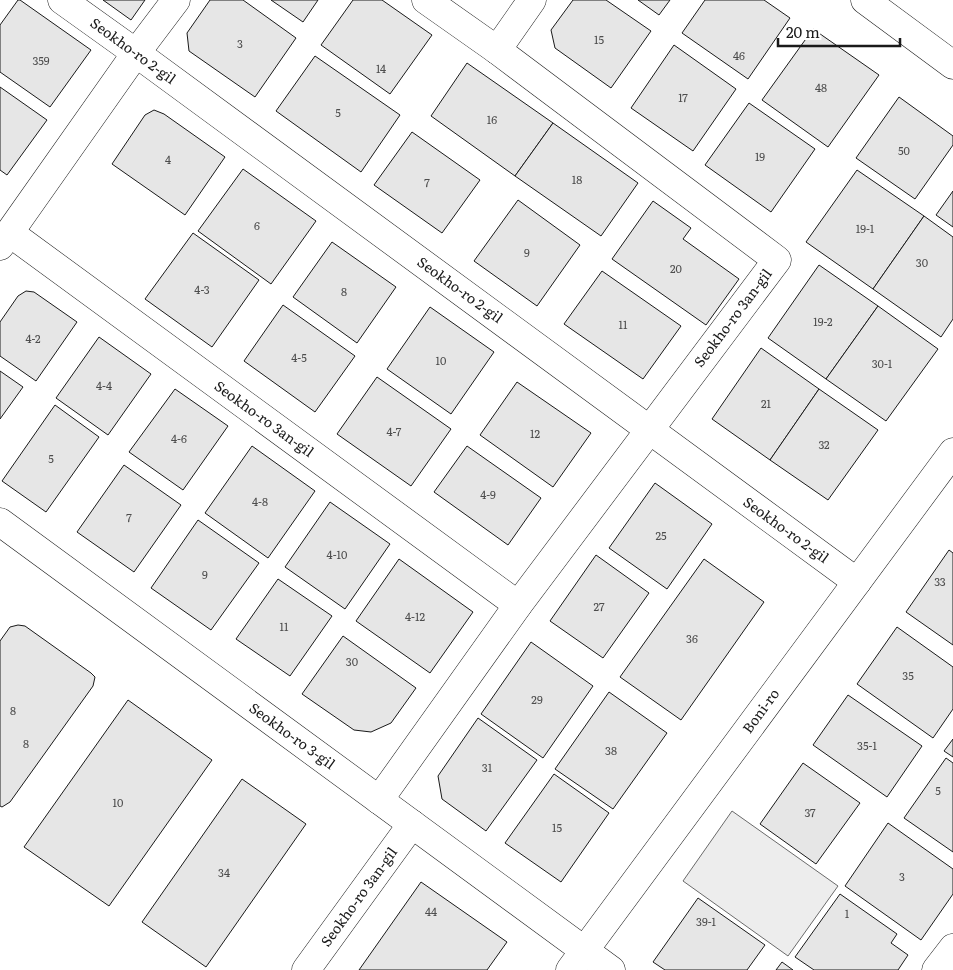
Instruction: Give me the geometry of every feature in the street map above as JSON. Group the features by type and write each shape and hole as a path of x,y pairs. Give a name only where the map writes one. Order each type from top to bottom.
{"street":[{"name":"Seokho-ro 2-gil","path":"62,0 857,582"},
{"name":"Seokho-ro 3an-gil","path":"176,0 136,53 5,240 518,605"},
{"name":"Seokho-ro 3an-gil","path":"379,800 518,605 777,260 497,50 426,0"},
{"path":"497,50 532,0"},
{"path":"865,0 953,65"},
{"name":"Boni-ro","path":"577,960 953,452"},
{"name":"Seokho-ro 3-gil","path":"0,522 412,824 577,960 611,970"},
{"name":"Seokho-ro 3an-gil","path":"306,970 412,824"},
{"path":"936,970 953,948"}],"shaded area":[{"path":"732,811 838,886 788,956 683,881"}],"building":[{"path":"18,0 91,50 50,107 0,72 0,25"},
{"path":"103,0 145,0 131,20"},
{"path":"210,0 243,0 296,38 255,97 189,51 187,33"},
{"path":"271,0 318,0 303,22"},
{"path":"353,0 382,0 432,35 390,94 321,45"},
{"path":"573,0 606,0 651,31 611,88 555,48 551,30"},
{"path":"638,0 670,0 659,15"},
{"path":"705,0 764,0 790,18 748,79 682,33"},
{"path":"813,29 879,75 828,147 762,100"},
{"path":"674,45 736,89 693,151 631,108"},
{"path":"315,56 400,115 361,172 276,111"},
{"path":"467,63 553,123 515,176 431,116"},
{"path":"0,87 47,120 7,175 0,170"},
{"path":"899,97 953,136 953,145 915,199 856,158"},
{"path":"749,103 815,149 771,212 705,165"},
{"path":"154,110 164,114 225,157 185,215 112,164 145,115"},
{"path":"553,123 638,183 601,236 515,176"},
{"path":"412,132 480,180 442,233 374,185"},
{"path":"243,169 316,221 271,284 198,231"},
{"path":"857,170 924,216 873,289 806,242"},
{"path":"953,191 953,227 936,215"},
{"path":"518,200 580,245 537,306 474,261"},
{"path":"653,201 691,228 683,239 739,279 706,325 612,259"},
{"path":"924,216 953,237 953,319 941,337 873,289"},
{"path":"193,233 259,280 212,347 145,299"},
{"path":"332,242 396,287 357,343 293,297"},
{"path":"819,265 878,306 826,379 768,338"},
{"path":"602,271 681,326 643,379 564,324"},
{"path":"26,291 34,292 77,322 36,381 0,356 0,322 18,296"},
{"path":"283,305 355,356 315,412 244,361"},
{"path":"878,306 938,349 886,421 826,379"},
{"path":"430,307 494,352 451,414 387,369"},
{"path":"99,337 151,374 108,435 56,398"},
{"path":"761,348 819,389 770,460 712,419"},
{"path":"0,371 23,387 0,419"},
{"path":"377,377 451,429 411,486 337,434"},
{"path":"517,382 591,433 553,487 480,435"},
{"path":"175,389 228,426 183,490 129,452"},
{"path":"819,389 878,430 828,500 770,460"},
{"path":"55,405 99,437 46,512 2,481"},
{"path":"252,446 315,491 268,558 205,513"},
{"path":"467,446 541,498 508,545 434,492"},
{"path":"124,465 181,505 134,572 77,532"},
{"path":"655,483 712,524 667,589 609,548"},
{"path":"330,502 390,544 345,609 285,567"},
{"path":"198,520 259,563 211,630 151,588"},
{"path":"949,550 953,553 953,645 906,612"},
{"path":"596,555 649,593 603,658 550,621"},
{"path":"399,559 473,612 430,673 356,621"},
{"path":"704,559 764,602 681,720 620,677"},
{"path":"278,579 332,616 290,676 236,639"},
{"path":"25,626 95,677 93,686 10,802 2,807 0,806 0,641 10,627"},
{"path":"897,627 953,667 953,709 933,738 857,684"},
{"path":"343,636 416,688 391,723 371,732 354,730 302,694"},
{"path":"531,642 593,686 543,758 481,714"},
{"path":"609,692 667,733 613,809 555,769"},
{"path":"848,695 922,746 887,797 813,745"},
{"path":"128,700 212,760 109,906 24,847"},
{"path":"478,718 537,760 486,831 442,799 438,776"},
{"path":"953,739 953,757 944,751"},
{"path":"946,758 953,763 953,852 904,818"},
{"path":"803,763 860,803 816,864 760,824"},
{"path":"554,774 609,813 561,882 505,843"},
{"path":"242,779 306,824 206,967 142,922"},
{"path":"888,823 953,869 953,894 921,940 845,886"},
{"path":"421,882 507,942 487,970 359,970"},
{"path":"840,894 897,934 891,943 908,955 898,970 814,970 795,957"},
{"path":"698,898 765,945 747,970 665,970 653,962"},
{"path":"782,962 793,970 776,970"}]}
